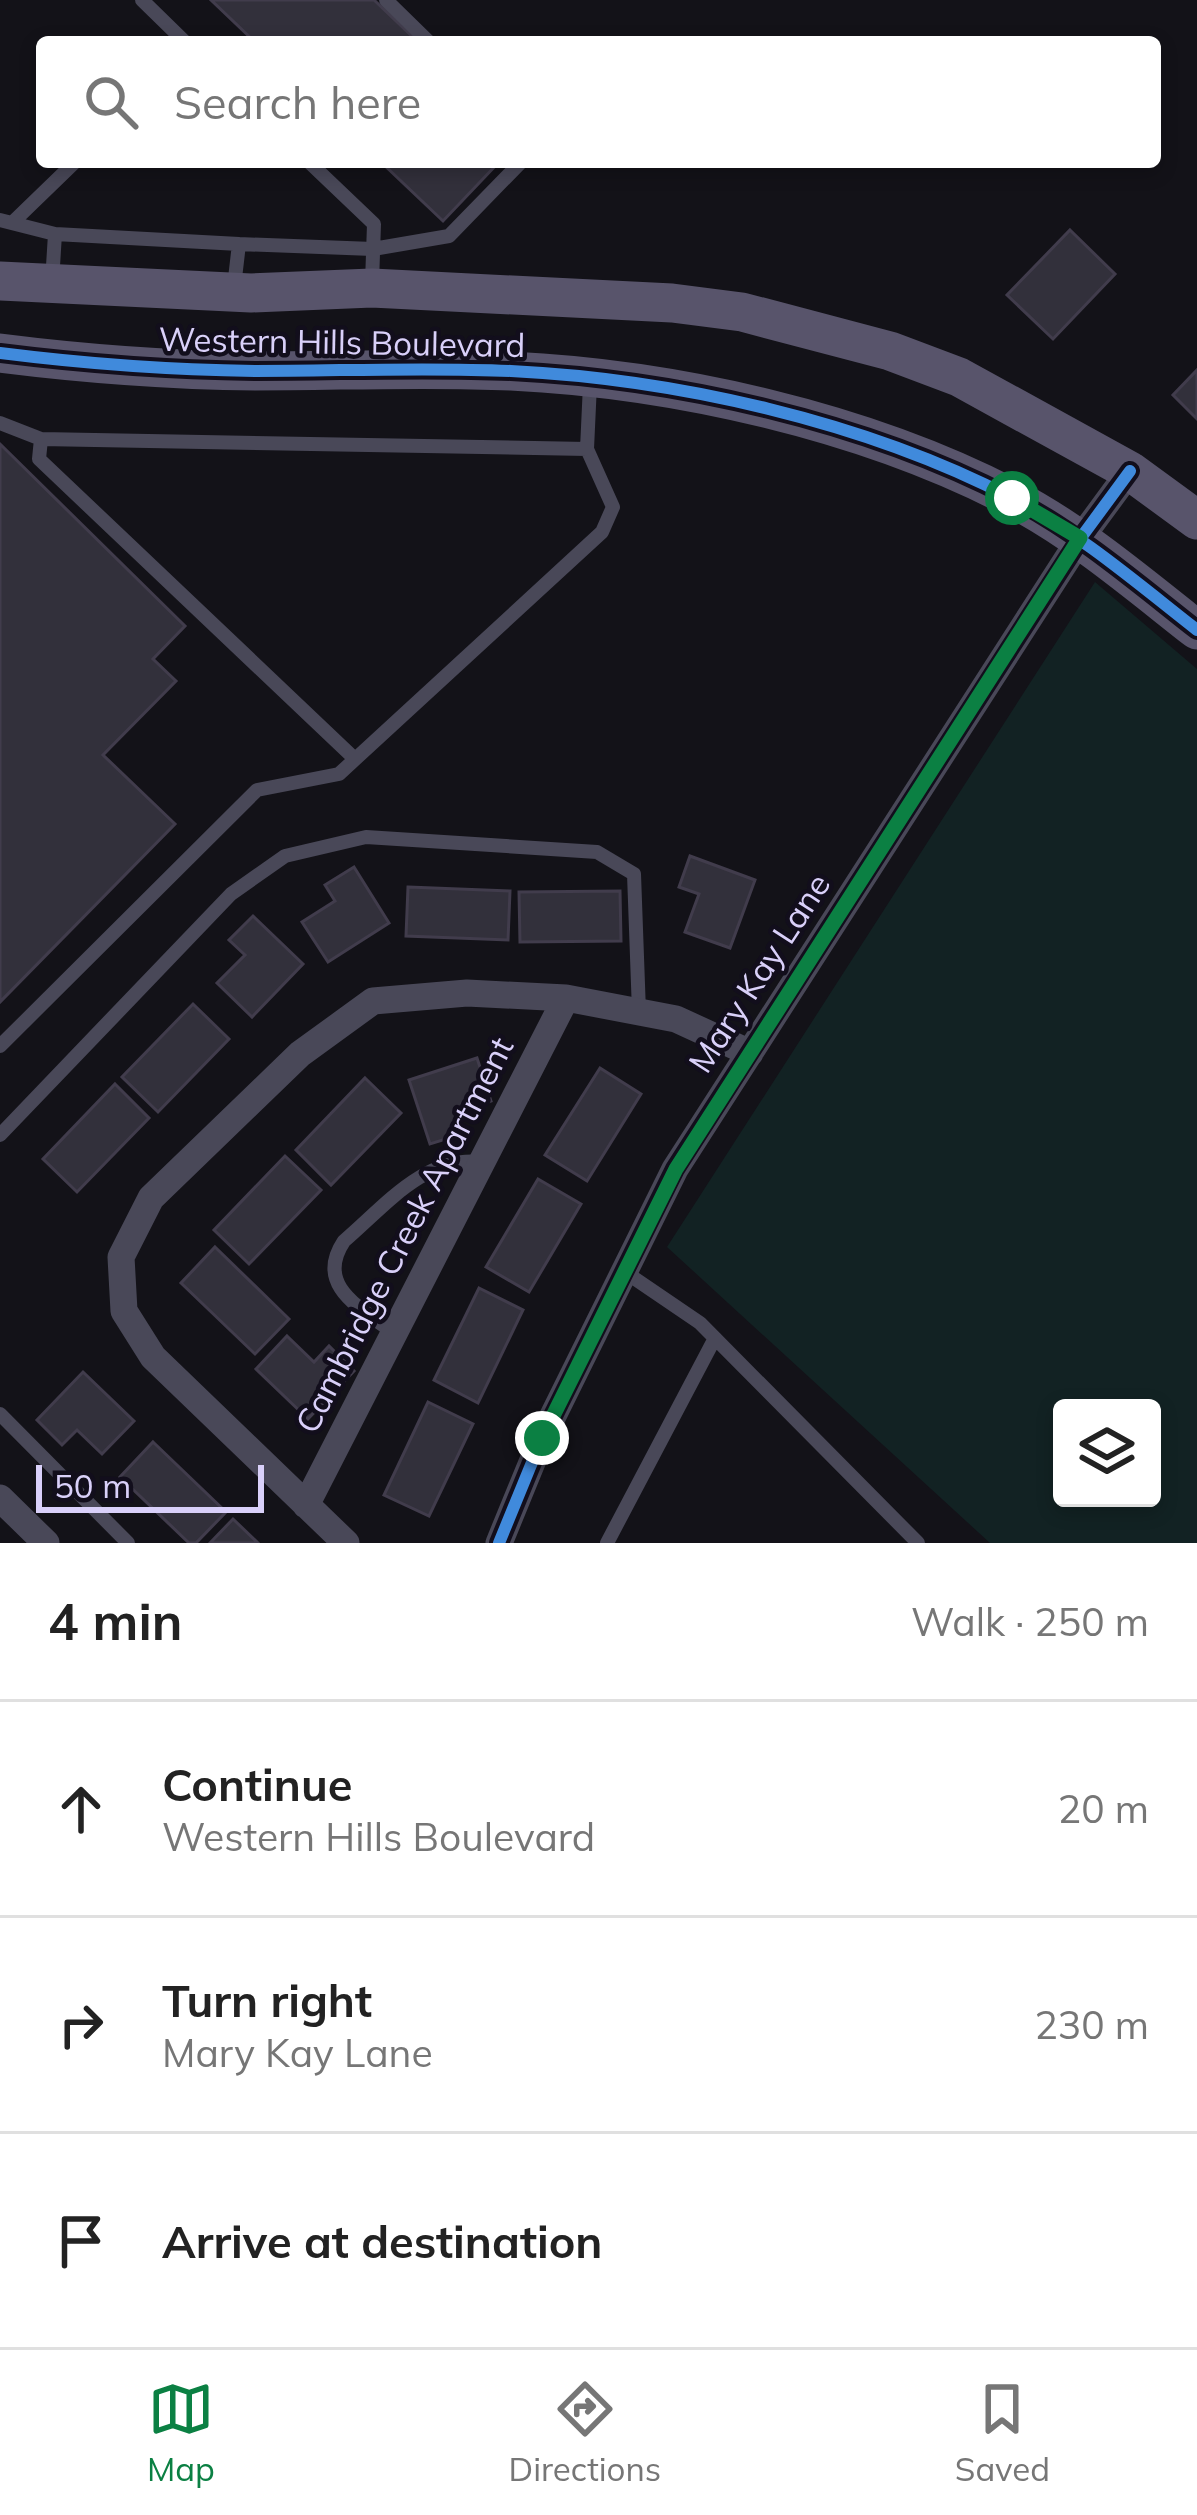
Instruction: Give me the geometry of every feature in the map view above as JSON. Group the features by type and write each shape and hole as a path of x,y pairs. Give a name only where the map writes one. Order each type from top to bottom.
{"street":[{"name":"Western Hills Boulevard","path":"0,281 234,292 373,269 742,312 890,351 959,377 1130,471 1197,520"},
{"name":"Western Hills Boulevard","path":"0,353 248,371 511,371 657,386 789,413 932,462 1012,498 1080,538 1197,630"},
{"name":"Mary Kay Lane","path":"499,1543 542,1438 676,1169 1080,538 1130,471"},
{"path":"346,1543 153,1357 124,1311 121,1257 151,1198 300,1054 373,1001 466,993 566,998 676,1019 750,1053"},
{"name":"Cambridge Creek Apartment","path":"306,1505 566,998"},
{"path":"0,1498 46,1543"}],"lane":[{"path":"142,0 179,36"},
{"path":"386,0 423,36"},
{"path":"6,222 68,168"},
{"path":"315,168 374,224 373,269"},
{"path":"6,222 55,233 239,244 373,269 449,236 515,168"},
{"path":"52,284 55,233"},
{"path":"234,292 239,244"},
{"path":"0,1046 257,790 339,774 602,532 613,507 587,449 590,379"},
{"path":"0,423 41,440 587,449"},
{"path":"41,440 39,459 355,759"},
{"path":"0,1135 231,894 285,856 366,837 597,852 634,874 639,1012"},
{"path":"394,1333 339,1286 332,1271 335,1255 344,1241 427,1173 458,1160 482,1162"},
{"path":"625,1271 700,1323 918,1543"},
{"path":"607,1543 715,1338"},
{"path":"0,1414 128,1543"}],"shaded area":[{"path":"1095,582 1197,669 1197,1543 990,1543 667,1247"}],"building":[{"path":"211,0 374,0 412,36 249,36"},
{"path":"387,168 493,168 443,221"},
{"path":"1070,230 1115,274 1053,339 1007,295"},
{"path":"1197,370 1197,419 1173,395"},
{"path":"0,444 185,626 153,659 176,681 103,755 175,824 0,1002"},
{"path":"690,856 755,880 730,948 685,932 699,894 679,887"},
{"path":"354,867 389,923 328,962 302,922 335,901 325,885"},
{"path":"408,887 510,891 508,940 406,936"},
{"path":"620,891 621,941 520,942 519,892"},
{"path":"253,916 303,964 252,1017 217,983 245,955 229,940"},
{"path":"193,1004 229,1039 158,1112 122,1077"},
{"path":"477,1058 491,1101 455,1113 462,1134 430,1144 409,1080"},
{"path":"600,1068 641,1094 587,1181 545,1155"},
{"path":"365,1078 401,1113 331,1185 296,1150"},
{"path":"115,1084 149,1118 77,1192 43,1159"},
{"path":"285,1156 321,1190 249,1264 214,1230"},
{"path":"538,1179 581,1204 529,1292 486,1267"},
{"path":"215,1247 289,1319 255,1354 181,1283"},
{"path":"479,1288 523,1310 478,1403 434,1380"},
{"path":"287,1336 314,1362 329,1346 354,1371 308,1419 256,1369"},
{"path":"83,1372 134,1421 102,1454 77,1430 62,1445 37,1420"},
{"path":"428,1402 473,1424 429,1516 384,1495"},
{"path":"153,1442 226,1512 196,1543 189,1543 120,1477"},
{"path":"233,1519 258,1543 210,1543"}],"cycle path":[{"path":"0,353 224,370 511,371 638,383 768,409 894,447 1012,498 1084,543 1197,630"},
{"path":"499,1543 542,1438 675,1169 1080,539 1130,471"}],"route":[{"path":"542,1438 676,1169 1080,538 1012,498"}]}
